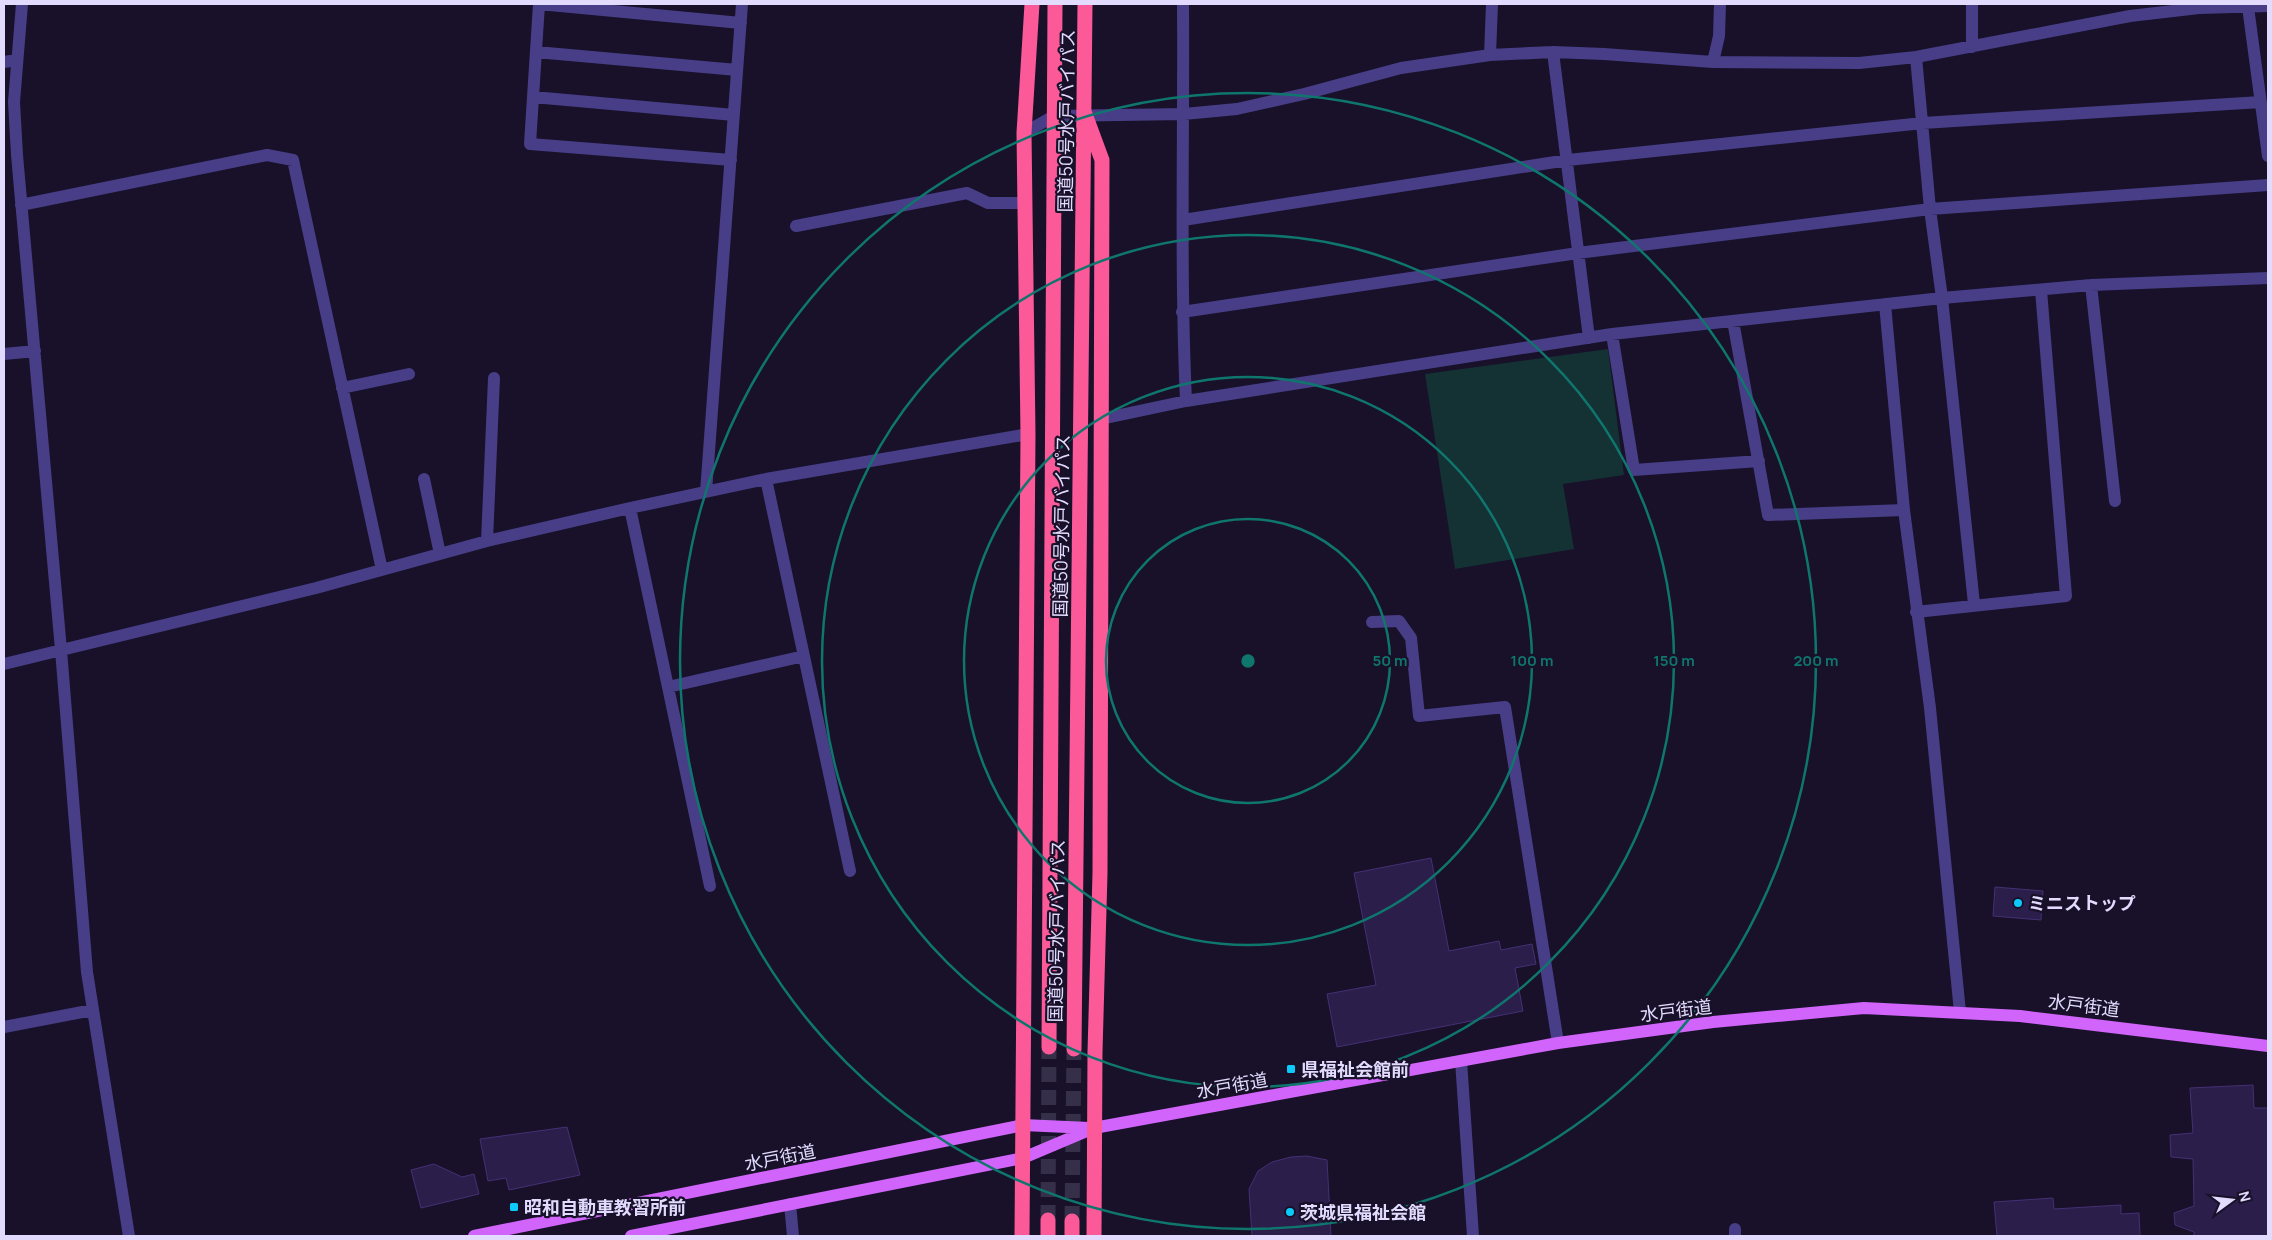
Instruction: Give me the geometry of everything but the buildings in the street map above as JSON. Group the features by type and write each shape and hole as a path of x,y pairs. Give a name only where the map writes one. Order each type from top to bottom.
{"highway":[{"path":"1022,1236 1028,434 1024,133 1032,4"},
{"name":"国道50号水戸バイパス","path":"1049,1047 1054,4"},
{"name":"国道50号水戸バイパス","path":"1074,1050 1086,114 1085,4"},
{"path":"1086,114 1102,160 1100,863 1094,1128 1094,1236"},
{"path":"1048,1220 1048,1236"}],"main road":[{"name":"水戸街道","path":"631,1236 1023,1158 1094,1128 1558,1043 1723,1021 1864,1008 1960,1012 2052,1019 2268,1046"},
{"name":"水戸街道","path":"474,1236 1023,1125 1094,1128"}],"street":[{"path":"22,4 14,102 21,205 61,650 78,878 87,972 129,1236"},
{"path":"731,160 530,144 539,4 741,23"},
{"path":"706,492 742,4"},
{"path":"1182,4 1184,114 1182,312 1186,401"},
{"path":"1490,55 1492,4"},
{"path":"1713,62 1719,36 1720,4"},
{"path":"1972,4 1972,48"},
{"path":"1024,133 1054,116 1086,114 1184,114 1260,105 1401,68 1490,55 1553,52 1713,62 1859,63 1916,57 1972,48 2130,16 2199,6 2248,8 2268,6"},
{"path":"2248,8 2268,156"},
{"path":"536,52 738,70"},
{"path":"1553,52 1589,338"},
{"path":"1916,57 1924,124 1930,209 1942,298 1974,604"},
{"path":"4,62 17,60"},
{"path":"533,97 734,115"},
{"path":"1183,220 1568,160 1924,124 2261,102"},
{"path":"21,205 267,155 293,160 382,570"},
{"path":"1182,312 1578,253 1930,209 2268,185"},
{"path":"796,226 967,193 988,203 1025,203"},
{"path":"1101,419 1186,401 1612,334 1942,298 2091,285 2268,278"},
{"path":"2091,285 2115,501"},
{"path":"1916,612 1974,604 2066,596 2041,290"},
{"path":"1885,304 1904,510 1930,708 1960,1012"},
{"path":"1732,321 1768,515 1904,510"},
{"path":"1612,334 1634,470 1759,461"},
{"path":"4,354 35,351"},
{"path":"342,388 409,374"},
{"path":"487,542 494,378"},
{"path":"4,664 487,542 630,508 766,479 1028,434"},
{"path":"424,479 440,554"},
{"path":"766,479 850,872"},
{"path":"630,508 710,886"},
{"path":"1372,622 1399,621 1411,638 1419,716 1506,707 1558,1043"},
{"path":"668,687 804,656"},
{"path":"4,1027 93,1010"},
{"path":"1461,1061 1473,1236"},
{"path":"790,1204 793,1236"}],"green space":[{"path":"1608,349 1624,475 1563,484 1574,549 1455,569 1425,374"}],"tunnel":[{"path":"1048,1220 1049,1047"},
{"path":"1072,1221 1074,1049"}],"place":[{"name":"ミニストップ","path":"2018,903"},
{"name":"県福祉会館前","path":"1291,1069"},
{"name":"昭和自動車教習所前","path":"514,1207"},
{"name":"茨城県福祉会館","path":"1290,1212"}]}
